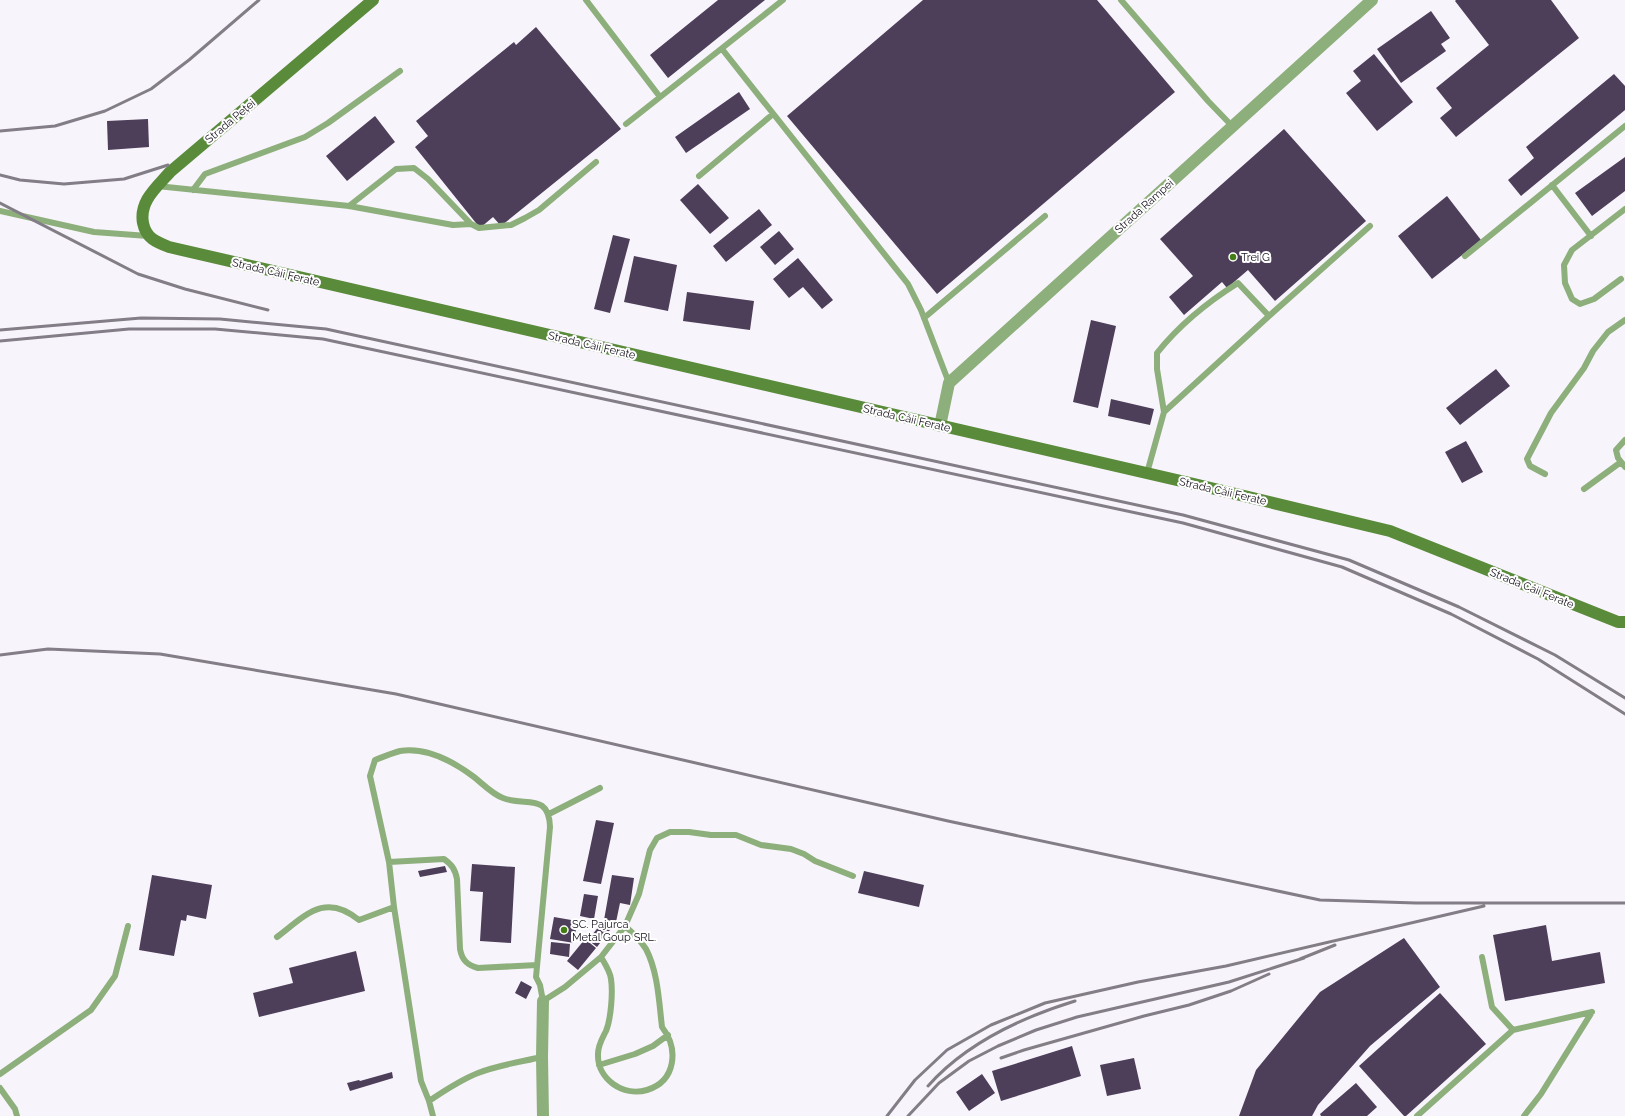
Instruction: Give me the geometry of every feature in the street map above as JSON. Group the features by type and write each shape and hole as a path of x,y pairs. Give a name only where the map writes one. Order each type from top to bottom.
{"street":[{"name":"Strada Peței","path":"148,236 144,226 142,210 149,196 170,172 373,0"},
{"name":"Strada Rampei","path":"949,383 1372,0"},
{"name":"Strada Căii Ferate","path":"148,236 160,244 179,250 1147,473 1390,531 1618,622 1625,622"},
{"path":"940,426 949,383"},
{"path":"543,1000 543,1116"}],"lane":[{"path":"586,0 660,97"},
{"path":"626,124 783,0"},
{"path":"1121,0 1232,127"},
{"path":"722,49 908,284 924,318 949,383"},
{"path":"193,190 205,174 304,137 328,123 400,71"},
{"path":"699,176 773,114"},
{"path":"1465,256 1625,126"},
{"path":"349,206 396,169 414,168 428,179 471,224 479,228 500,227 511,225 538,210 596,162"},
{"path":"1552,185 1591,236"},
{"path":"157,186 349,206 453,225 471,224"},
{"path":"1621,279 1594,299 1580,304 1572,299 1565,283 1564,265 1572,250 1625,208"},
{"path":"0,211 94,232 148,236"},
{"path":"924,318 1045,216"},
{"path":"1164,412 1370,226"},
{"path":"1147,473 1164,412 1157,369 1157,353 1171,334 1202,307 1238,283 1269,316"},
{"path":"1545,474 1530,466 1527,459 1532,448 1551,413 1584,368 1593,351 1608,332 1625,320"},
{"path":"1584,489 1623,464 1618,458 1616,450 1625,440"},
{"path":"433,1116 421,1081 394,907 389,862 370,776 375,760 401,751 418,752 438,757 463,769 504,799 535,801 543,806 549,814 550,827 536,977 540,985 543,1000 565,987 601,957 625,926 640,894 650,850 656,838 670,832 736,835 761,846 791,849 804,854 815,861 853,876"},
{"path":"549,814 600,788"},
{"path":"389,862 444,859 452,864 456,871 457,879 460,953 464,961 470,966 478,968 537,965"},
{"path":"277,937 318,908 329,906 341,909 349,912 359,920 394,907"},
{"path":"0,1074 91,1010 115,976 128,926"},
{"path":"601,957 608,968 611,979 611,997 606,1030 598,1047 600,1065 603,1073 616,1086 633,1091 642,1091 650,1088 665,1077 672,1061 672,1048 668,1035 662,1027 653,967 648,955 636,936 625,926"},
{"path":"1482,957 1492,1007 1513,1030"},
{"path":"1417,1116 1513,1030 1592,1012 1541,1094 1524,1116"},
{"path":"600,1065 653,1046 668,1035"},
{"path":"429,1101 448,1088 478,1073 509,1064 542,1057"},
{"path":"0,1088 15,1109 18,1116"}],"building":[{"path":"718,0 765,0 668,78 650,55"},
{"path":"923,0 1097,0 1175,92 937,294 787,116"},
{"path":"1551,0 1579,38 1456,137 1440,118 1452,108 1436,88 1489,45 1455,1"},
{"path":"1431,11 1450,38 1441,44 1446,51 1401,83 1377,49"},
{"path":"536,27 621,129 501,226 493,217 480,228 415,147 428,136 416,121 514,42 516,45"},
{"path":"1374,54 1413,102 1377,131 1346,93 1361,81 1353,71"},
{"path":"1614,74 1625,86 1625,110 1521,196 1508,180 1534,158 1526,147"},
{"path":"739,92 750,109 686,153 675,137"},
{"path":"375,116 395,142 347,181 326,156"},
{"path":"148,119 149,147 108,150 107,121"},
{"path":"1284,129 1366,221 1275,301 1248,270 1227,288 1222,282 1184,315 1169,297 1193,276 1160,239"},
{"path":"1625,157 1625,191 1592,216 1575,193"},
{"path":"698,184 729,218 710,234 680,200"},
{"path":"1447,196 1481,240 1432,279 1398,236"},
{"path":"759,209 772,225 726,262 713,246"},
{"path":"779,231 794,249 775,265 760,247"},
{"path":"613,235 630,239 610,313 594,309"},
{"path":"634,256 677,265 668,311 624,302"},
{"path":"798,258 833,300 822,309 803,287 789,298 773,279"},
{"path":"687,292 754,301 750,330 683,321"},
{"path":"1091,320 1116,326 1098,408 1073,402"},
{"path":"1496,369 1510,386 1460,425 1446,408"},
{"path":"1111,399 1154,409 1150,425 1108,416"},
{"path":"1466,441 1483,472 1462,483 1445,452"},
{"path":"596,820 614,823 601,884 583,881"},
{"path":"472,864 515,867 511,943 480,941 483,892 470,891"},
{"path":"445,866 447,872 420,877 418,871"},
{"path":"864,871 924,885 919,907 858,893"},
{"path":"152,875 212,885 206,919 187,915 186,921 181,920 174,956 139,950"},
{"path":"612,875 634,878 630,905 620,903 616,922 597,947 588,940 604,920"},
{"path":"584,894 598,896 594,919 580,916"},
{"name":"SC. Pajurca Metal Goup SRL.","path":"554,917 577,921 574,943 550,939"},
{"path":"1546,925 1552,961 1600,952 1605,983 1505,1001 1493,935"},
{"path":"1404,938 1440,987 1370,1046 1318,1105 1312,1116 1239,1116 1256,1070 1320,992"},
{"path":"585,939 596,948 578,970 567,961"},
{"path":"551,942 570,944 569,957 550,954"},
{"path":"356,951 365,991 259,1017 253,993 293,983 289,968"},
{"path":"521,981 532,987 526,999 515,993"},
{"path":"1440,993 1486,1044 1406,1116 1404,1116 1359,1066"},
{"path":"1072,1046 1081,1076 1001,1101 992,1071"},
{"path":"1134,1058 1141,1089 1107,1096 1100,1065"},
{"path":"392,1072 393,1078 350,1091 347,1083 360,1081"},
{"path":"982,1074 995,1093 969,1111 956,1092"},
{"path":"1356,1083 1377,1107 1367,1116 1321,1116 1320,1114"}],"railway":[{"path":"0,131 55,126 105,111 151,89 189,60 259,0"},
{"path":"0,175 20,180 64,184 124,179 168,165"},
{"path":"0,203 138,274 185,289 268,310"},
{"path":"0,330 141,318 220,319 326,329 1183,515 1349,560 1459,607 1555,655 1625,698"},
{"path":"0,341 129,329 215,329 323,339 1183,523 1342,567 1451,614 1538,659 1625,714"},
{"path":"0,655 48,649 160,654 396,694 948,821 1320,900 1416,903 1625,903"},
{"path":"887,1116 915,1080 947,1050 991,1025 1045,1003 1138,982 1226,966 1484,906"},
{"path":"1300,959 1335,945"},
{"path":"908,1116 939,1083 969,1061 998,1046 1036,1030 1077,1017 1229,982 1304,958"},
{"path":"1001,1058 1144,1016 1189,1005 1231,991 1269,974"},
{"path":"928,1086 959,1057 995,1034 1034,1015 1075,1001"}],"place":[{"name":"Trei G","path":"1233,257"},
{"name":"SC. Pajurca Metal Goup SRL.","path":"564,930"}]}
